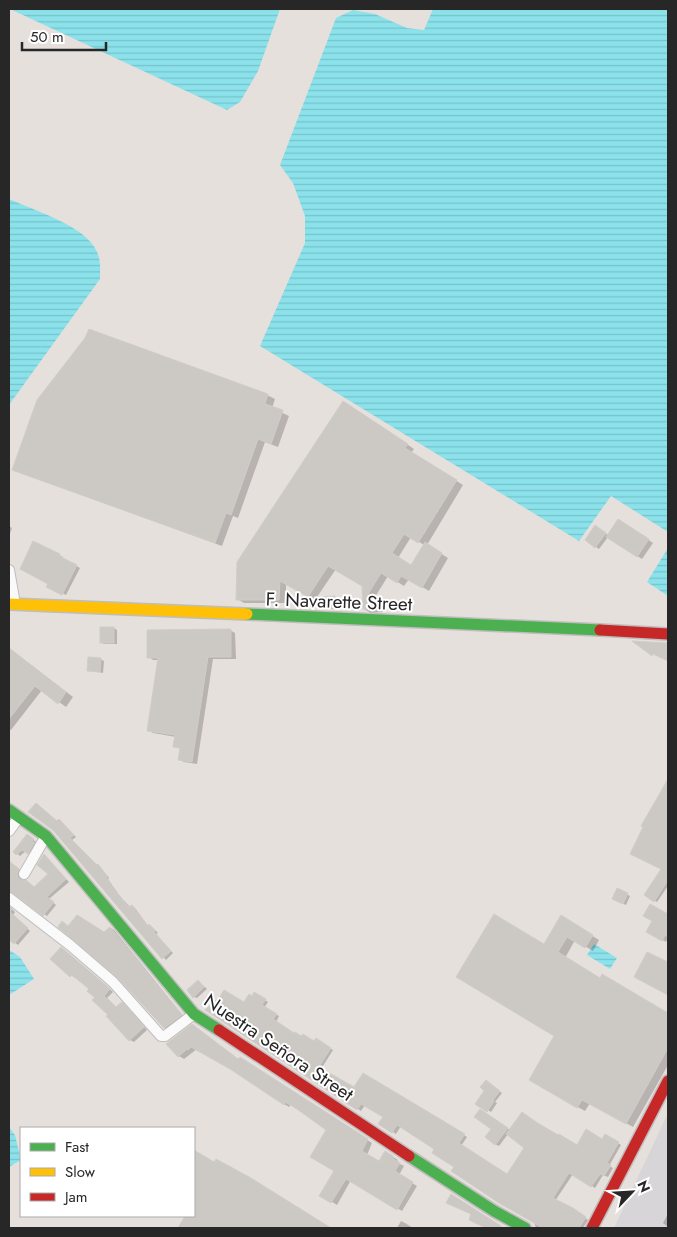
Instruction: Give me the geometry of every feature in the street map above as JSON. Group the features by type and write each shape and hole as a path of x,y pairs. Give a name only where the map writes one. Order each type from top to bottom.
{"main road":[{"name":"F. Navarette Street","path":"12,604 440,622 668,634"},
{"name":"Nuestra Señora Street","path":"9,810 46,836 194,1014 494,1211 525,1228"},
{"path":"592,1228 632,1147 668,1082"}],"street":[{"path":"9,570 12,604"},
{"path":"9,831 19,817"},
{"path":"24,874 46,836"},
{"path":"9,898 114,982 161,1036 165,1036 194,1014"}],"shaded area":[{"path":"668,1113 668,1228 614,1228"}],"water":[{"path":"10,9 280,9 258,71 240,102 227,110"},
{"path":"433,9 668,9 668,532 611,496 579,541 260,346 305,243 305,216 293,183 280,165 336,18 353,10 375,14 407,28 424,30"},
{"path":"9,199 58,220 82,234 97,252 100,279 9,405"},
{"path":"668,548 668,596 647,582"},
{"path":"594,944 617,958 610,969 587,955"},
{"path":"9,950 20,957 34,979 9,995"},
{"path":"9,1127 15,1135 20,1161 9,1167"}],"building":[{"path":"89,329 268,394 265,404 283,410 271,444 258,439 231,515 226,513 215,543 12,470 37,400 85,338"},
{"path":"343,401 408,444 405,448 457,480 418,543 404,534 392,553 411,565 425,542 442,553 422,588 401,576 397,583 381,573 367,596 376,596 376,609 363,609 362,586 328,566 308,597 280,581 279,600 236,600 237,562"},
{"path":"618,519 649,539 637,557 606,537"},
{"path":"595,525 606,533 595,548 585,540"},
{"path":"33,541 60,554 59,556 77,565 62,595 46,587 48,584 20,569"},
{"path":"335,596 336,608 322,608 322,597"},
{"path":"100,627 114,627 114,643 100,643"},
{"path":"231,629 231,657 208,657 192,762 178,760 180,748 173,747 175,735 147,731 158,658 147,658 147,630"},
{"path":"632,641 668,643 668,661 653,654 652,656"},
{"path":"9,648 66,692 58,704 35,686 9,719"},
{"path":"88,657 101,658 100,672 87,671"},
{"path":"668,779 668,880 654,902 644,895 661,869 630,854 643,827 641,826"},
{"path":"36,803 57,821 59,819 74,835 70,838 98,864 116,892 129,907 132,905 147,926 149,924 155,931 171,951 162,959 53,830 28,812"},
{"path":"27,834 34,839 32,841 34,843 28,854 22,850 16,855 13,852"},
{"path":"44,854 66,879 47,897 54,902 43,916 9,891 9,861 19,869 18,878 26,880 34,887 48,874 37,865"},
{"path":"617,888 628,893 623,904 612,899"},
{"path":"650,904 668,914 668,937 665,935 662,941 646,932 652,921 643,916"},
{"path":"9,906 12,909 10,912 28,928 14,944 9,940"},
{"path":"494,914 544,944 561,915 593,935 585,948 567,937 558,952 600,978 602,974 668,1013 668,1048 626,1124 582,1100 577,1108 529,1080 554,1036 456,977"},
{"path":"77,915 104,932 110,927 182,1015 164,1028 117,977 58,927 62,921 68,926"},
{"path":"61,947 110,989 104,996 116,1007 122,1002 144,1027 129,1041 106,1016 108,1015 92,1000 95,998 87,991 89,989 72,975 70,977 50,959"},
{"path":"647,952 668,962 668,995 634,977"},
{"path":"198,980 204,987 193,998 187,990"},
{"path":"224,990 244,1002 249,994 252,996 254,992 266,999 262,1005 277,1014 273,1019 294,1033 301,1036 303,1034 314,1041 316,1038 331,1048 319,1067 354,1087 363,1073 465,1134 459,1143 507,1174 524,1148 506,1134 522,1112 577,1145 586,1129 602,1139 605,1134 619,1142 607,1163 611,1165 604,1176 600,1174 591,1187 569,1173 553,1198 586,1217 579,1228 543,1228 499,1203 451,1171 454,1167 432,1153 434,1149 397,1125 392,1133 378,1124 383,1117 361,1104 357,1110 205,1010 218,1000"},
{"path":"192,1024 238,1059 240,1057 368,1139 362,1151 379,1161 385,1151 393,1156 392,1158 400,1163 395,1171 413,1182 397,1210 346,1179 331,1203 319,1196 334,1171 310,1157 326,1130 297,1109 285,1102 284,1105 230,1069 191,1047 178,1057 166,1044"},
{"path":"486,1080 500,1091 487,1112 475,1104 484,1091 480,1087"},
{"path":"480,1109 508,1128 495,1145 485,1137 491,1129 474,1117"},
{"path":"195,1151 214,1162 216,1159 251,1178 331,1228 178,1228 184,1217 195,1217"},
{"path":"451,1194 501,1226 500,1228 486,1228 469,1220 471,1214 446,1203"}],"traffic: fast":[{"path":"247,614 600,630"},
{"path":"9,810 46,836 194,1014 219,1030"},
{"path":"409,1156 494,1211 525,1228"}],"traffic: slow":[{"path":"9,604 247,614"}],"traffic: jam":[{"path":"600,630 668,634"},
{"path":"219,1030 409,1156"},
{"path":"592,1228 668,1081"}]}
